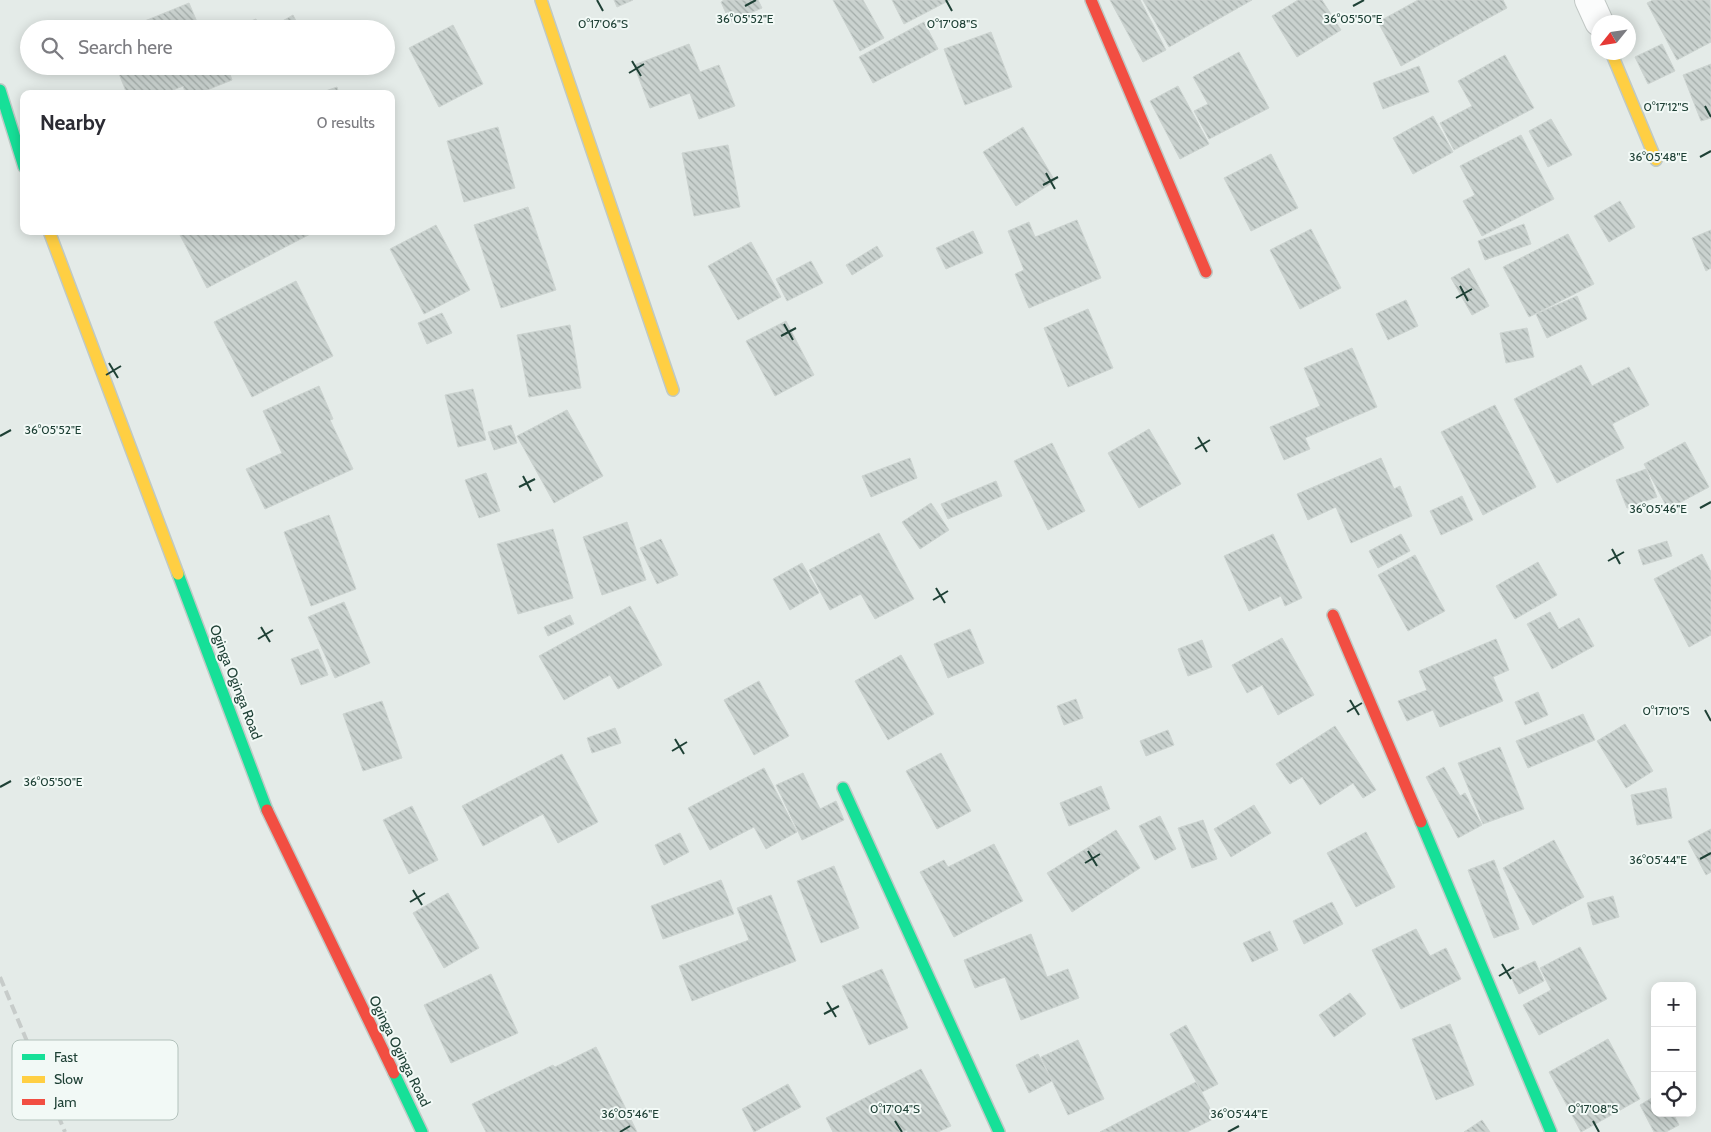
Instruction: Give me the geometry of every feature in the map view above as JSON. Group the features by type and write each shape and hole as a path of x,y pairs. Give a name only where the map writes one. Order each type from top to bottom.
{"street":[{"path":"541,0 673,390"},
{"path":"1091,0 1206,272"},
{"path":"1589,0 1596,15"},
{"path":"1614,60 1656,160"},
{"path":"0,90 20,154"},
{"name":"Oginga Oginga Road","path":"51,235 273,825 422,1132"},
{"path":"1332,615 1432,847 1551,1132"},
{"path":"843,788 999,1132"}],"building":[{"path":"614,0 633,0 617,7"},
{"path":"724,0 758,0 762,8 730,22 721,2"},
{"path":"833,0 863,0 884,38 860,51"},
{"path":"892,0 950,0 904,24"},
{"path":"1110,0 1140,0 1166,50 1143,62"},
{"path":"1143,0 1252,0 1169,47"},
{"path":"1298,0 1322,0 1341,30 1297,57 1272,16"},
{"path":"1418,0 1503,0 1507,8 1401,66 1378,22"},
{"path":"1653,0 1710,0 1711,42 1677,60 1647,3"},
{"path":"189,3 196,20 147,20"},
{"path":"293,15 296,20 284,20"},
{"path":"924,22 938,49 873,83 859,57"},
{"path":"453,25 483,84 439,107 409,48"},
{"path":"991,32 1012,87 965,105 944,49"},
{"path":"689,44 700,72 719,65 735,106 699,119 690,93 650,108 634,65"},
{"path":"1662,44 1675,71 1648,84 1636,57"},
{"path":"1239,52 1269,108 1209,139 1194,111 1208,104 1193,77"},
{"path":"1505,55 1534,108 1454,150 1440,123 1472,106 1458,81"},
{"path":"1711,64 1711,118 1701,121 1683,75"},
{"path":"1419,66 1429,92 1383,109 1373,83"},
{"path":"120,75 230,75 232,80 207,90 184,90 183,86 173,90 125,90"},
{"path":"1178,86 1209,144 1180,159 1150,101"},
{"path":"1433,116 1453,152 1413,174 1393,138"},
{"path":"1551,119 1572,155 1548,167 1529,131"},
{"path":"498,127 515,188 464,202 447,141"},
{"path":"1023,127 1055,181 1016,206 983,152"},
{"path":"1521,135 1554,199 1482,236 1463,201 1475,195 1460,166"},
{"path":"728,145 740,207 694,216 682,153"},
{"path":"1271,154 1298,208 1251,231 1224,178"},
{"path":"1620,201 1635,227 1609,242 1594,216"},
{"path":"528,207 556,290 501,308 474,225"},
{"path":"1077,220 1101,278 1029,308 1015,274 1024,270 1008,231 1029,222 1035,237"},
{"path":"1524,224 1531,244 1485,260 1478,241"},
{"path":"436,225 470,290 424,314 390,249"},
{"path":"1311,229 1341,288 1300,309 1270,250"},
{"path":"1711,230 1711,268 1706,271 1692,238"},
{"path":"973,231 983,253 946,269 936,248"},
{"path":"1568,234 1594,284 1529,317 1503,267"},
{"path":"180,235 308,235 207,288"},
{"path":"751,242 781,297 738,320 708,266"},
{"path":"877,246 883,256 852,275 846,265"},
{"path":"811,261 823,283 787,301 776,279"},
{"path":"1469,268 1489,306 1472,315 1451,278"},
{"path":"296,281 333,356 252,397 214,322"},
{"path":"1577,296 1587,319 1547,338 1536,314"},
{"path":"1406,300 1418,326 1388,340 1376,314"},
{"path":"1088,309 1113,368 1068,387 1044,328"},
{"path":"442,313 452,333 427,344 418,323"},
{"path":"786,321 814,375 775,396 746,341"},
{"path":"570,325 581,388 529,397 517,335"},
{"path":"1527,328 1534,357 1506,363 1500,333"},
{"path":"1352,348 1377,407 1305,438 1310,449 1284,460 1270,427 1320,406 1304,368"},
{"path":"1581,365 1592,386 1629,367 1649,405 1612,424 1624,448 1557,483 1514,399"},
{"path":"319,386 333,419 330,420 353,469 265,509 246,469 282,453 263,411"},
{"path":"473,389 486,440 458,447 445,395"},
{"path":"1495,405 1536,487 1483,515 1441,432"},
{"path":"567,410 603,476 554,503 517,436"},
{"path":"511,425 517,443 494,450 488,432"},
{"path":"1149,429 1181,484 1139,508 1108,453"},
{"path":"1685,442 1709,487 1668,509 1644,464"},
{"path":"1052,443 1085,511 1048,530 1014,461"},
{"path":"910,458 917,478 871,497 862,476"},
{"path":"1381,458 1394,489 1400,486 1412,516 1351,543 1336,507 1308,520 1297,494"},
{"path":"1646,469 1657,497 1627,508 1616,480"},
{"path":"486,473 500,511 479,518 465,480"},
{"path":"996,481 1002,496 948,519 941,504"},
{"path":"1462,496 1473,520 1441,535 1430,511"},
{"path":"931,503 949,530 920,549 902,522"},
{"path":"329,515 356,589 311,606 284,532"},
{"path":"627,522 646,580 602,595 583,537"},
{"path":"553,529 573,598 518,614 497,544"},
{"path":"879,533 914,599 875,619 861,594 830,610 809,570"},
{"path":"1273,534 1302,598 1285,606 1281,596 1249,611 1224,556"},
{"path":"1401,534 1410,551 1378,568 1369,551"},
{"path":"661,539 678,575 657,584 640,548"},
{"path":"1667,541 1672,556 1643,565 1638,550"},
{"path":"1702,554 1711,572 1711,635 1689,647 1654,579"},
{"path":"1415,555 1445,611 1408,631 1378,575"},
{"path":"1538,562 1557,595 1515,619 1496,586"},
{"path":"802,563 819,593 790,610 773,579"},
{"path":"344,602 370,663 335,678 308,617"},
{"path":"630,606 662,665 618,689 610,675 564,700 539,656"},
{"path":"1550,612 1559,629 1579,618 1594,646 1552,669 1527,624"},
{"path":"570,615 574,624 548,636 544,627"},
{"path":"970,629 984,663 948,678 934,644"},
{"path":"1282,638 1314,695 1278,715 1262,685 1247,693 1232,665"},
{"path":"1496,639 1509,670 1493,677 1503,701 1440,727 1433,710 1407,721 1398,701 1427,690 1419,671"},
{"path":"1202,640 1212,667 1188,676 1178,649"},
{"path":"318,649 328,675 301,685 291,659"},
{"path":"901,655 934,714 888,740 855,681"},
{"path":"759,681 789,736 754,755 724,700"},
{"path":"1538,692 1548,715 1525,725 1515,702"},
{"path":"1076,699 1083,718 1064,725 1057,706"},
{"path":"382,701 402,758 363,771 343,714"},
{"path":"1583,714 1595,740 1528,768 1516,741"},
{"path":"1625,724 1653,771 1626,788 1597,741"},
{"path":"1335,726 1376,790 1363,798 1353,783 1320,805 1302,777 1290,784 1276,764"},
{"path":"615,728 621,743 592,753 587,738"},
{"path":"1168,730 1174,745 1146,756 1140,741"},
{"path":"1500,747 1524,809 1483,824 1458,763"},
{"path":"941,753 971,811 937,829 906,771"},
{"path":"562,754 598,822 558,843 543,814 483,846 462,806"},
{"path":"1444,767 1460,796 1465,793 1482,825 1458,838 1426,777"},
{"path":"764,768 797,832 766,849 754,827 710,850 688,808"},
{"path":"803,773 820,809 836,801 844,820 802,840 776,785"},
{"path":"1101,786 1110,809 1069,826 1060,803"},
{"path":"1666,788 1672,818 1637,825 1631,795"},
{"path":"1254,805 1271,833 1231,857 1214,829"},
{"path":"412,806 438,860 409,874 383,820"},
{"path":"1160,816 1176,849 1155,860 1139,826"},
{"path":"1203,820 1217,859 1192,868 1178,828"},
{"path":"1711,829 1711,872 1706,875 1688,841"},
{"path":"1116,830 1140,868 1072,912 1047,873"},
{"path":"1366,832 1395,887 1356,907 1327,853"},
{"path":"680,833 689,852 664,865 655,845"},
{"path":"1554,840 1584,897 1533,925 1503,868"},
{"path":"994,844 1023,901 954,937 920,872 944,860 948,867"},
{"path":"1494,860 1519,929 1494,938 1468,870"},
{"path":"834,866 859,928 821,943 797,881"},
{"path":"721,880 734,914 663,939 651,906"},
{"path":"448,893 479,948 444,968 413,913"},
{"path":"771,895 796,961 692,1001 679,966 749,940 737,908"},
{"path":"1613,896 1619,917 1593,925 1587,903"},
{"path":"1332,902 1343,924 1304,944 1293,921"},
{"path":"1416,929 1430,956 1446,948 1461,979 1401,1009 1372,950"},
{"path":"1270,931 1278,950 1252,962 1243,943"},
{"path":"1031,934 1047,977 1068,969 1079,998 1021,1020 1005,977 975,988 964,960"},
{"path":"1580,947 1607,999 1539,1035 1523,1005 1551,990 1540,968"},
{"path":"1535,961 1544,981 1519,994 1509,973"},
{"path":"882,969 908,1028 869,1045 842,986"},
{"path":"491,974 518,1033 451,1063 424,1005"},
{"path":"1350,993 1366,1014 1334,1037 1319,1015"},
{"path":"1450,1024 1474,1085 1436,1100 1412,1039"},
{"path":"1186,1025 1218,1084 1202,1092 1170,1034"},
{"path":"1608,1039 1640,1099 1581,1132 1549,1072"},
{"path":"1078,1040 1104,1099 1068,1115 1041,1057"},
{"path":"596,1047 637,1132 603,1132 602,1130 598,1132 486,1132 472,1104 553,1065 555,1067"},
{"path":"1038,1054 1052,1081 1029,1093 1016,1065"},
{"path":"921,1069 951,1126 938,1132 908,1132 907,1130 903,1132 833,1132 826,1118"},
{"path":"1196,1082 1215,1118 1187,1132 1100,1132"},
{"path":"788,1084 801,1107 754,1132 742,1109"},
{"path":"1651,1098 1651,1117 1675,1117 1679,1125 1666,1132 1654,1132 1640,1105"},
{"path":"1482,1120 1490,1132 1464,1132"}],"railway":[{"path":"0,977 26,1040"},
{"path":"60,1120 65,1132"}],"traffic: fast":[{"path":"0,90 20,154"},
{"path":"178,574 267,810"},
{"path":"843,788 999,1132"},
{"path":"1421,822 1551,1132"},
{"path":"394,1073 422,1132"}],"traffic: slow":[{"path":"541,0 673,390"},
{"path":"1614,60 1656,160"},
{"path":"51,235 178,574"}],"traffic: jam":[{"path":"1091,0 1206,272"},
{"path":"1333,615 1421,822"},
{"path":"267,810 394,1073"}]}
